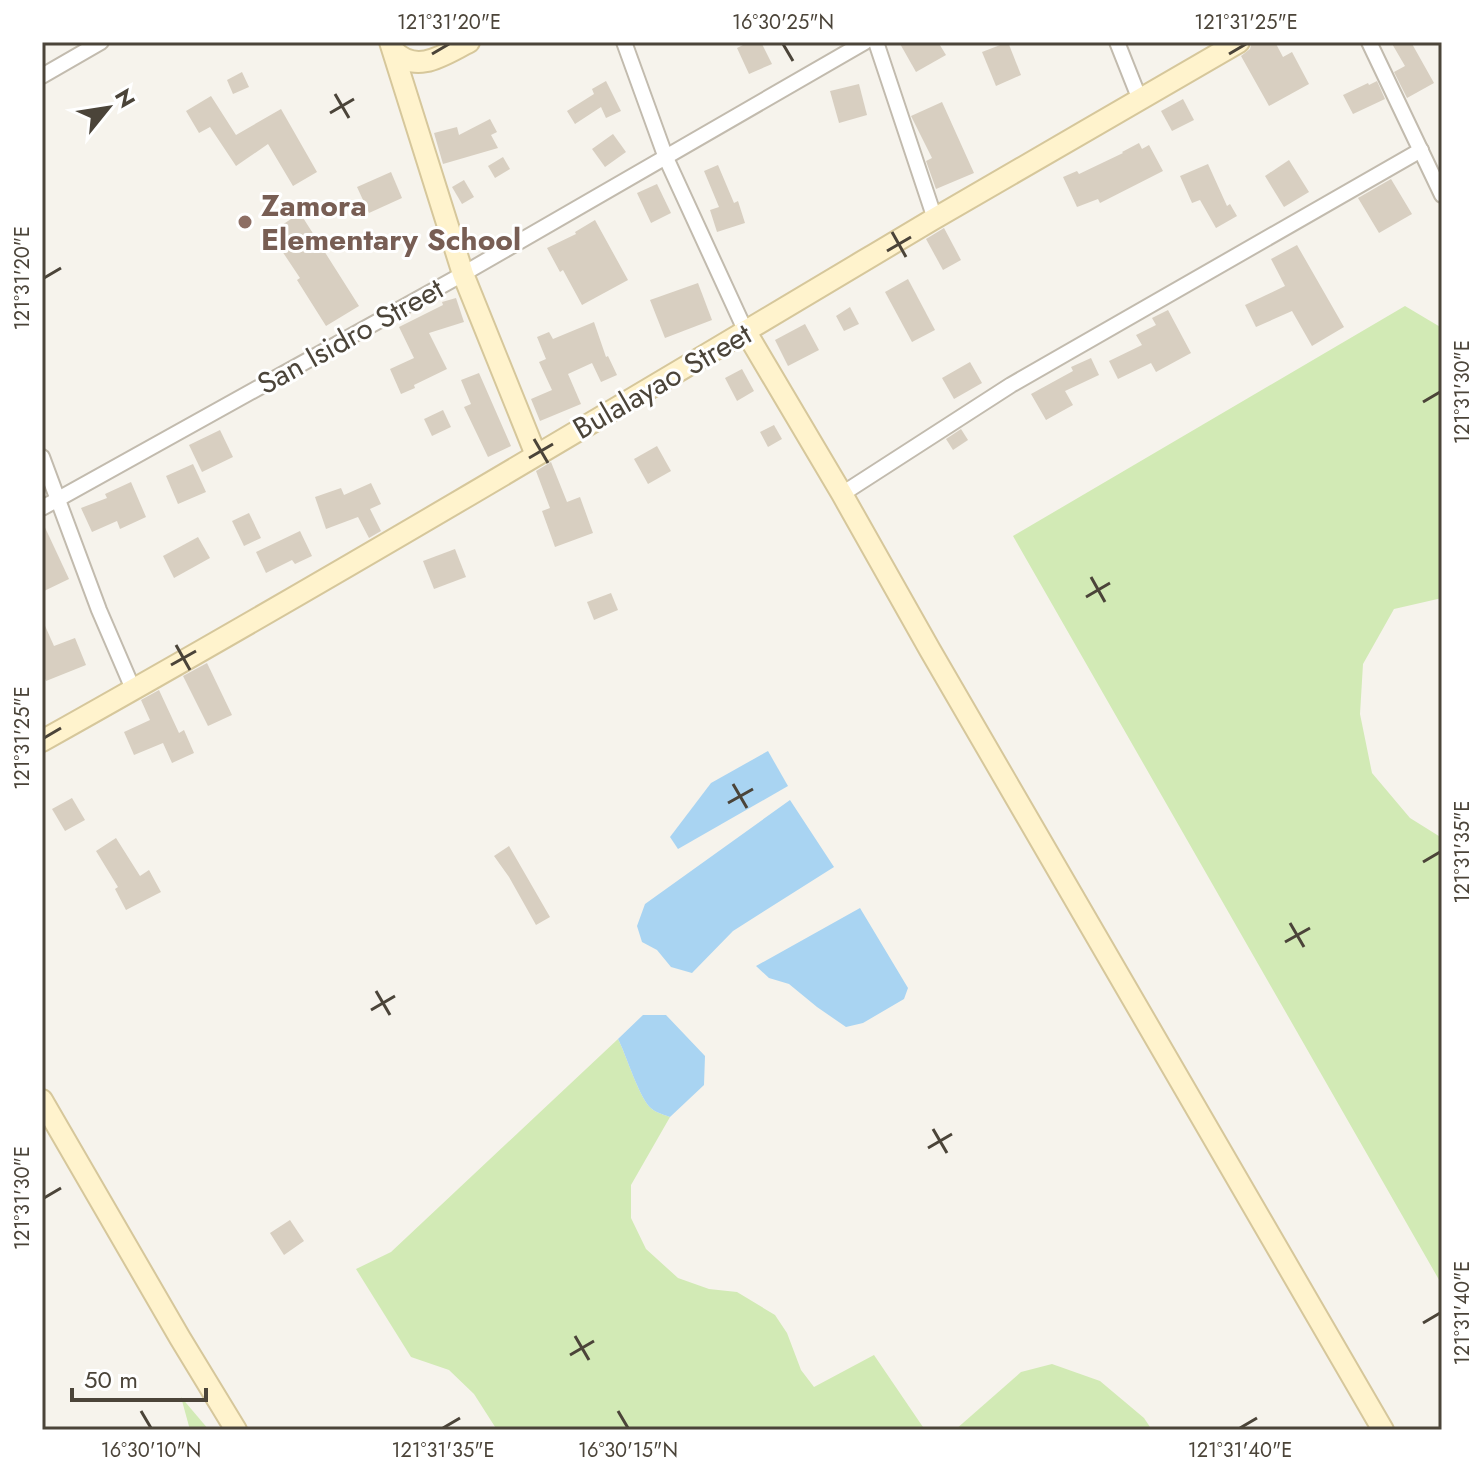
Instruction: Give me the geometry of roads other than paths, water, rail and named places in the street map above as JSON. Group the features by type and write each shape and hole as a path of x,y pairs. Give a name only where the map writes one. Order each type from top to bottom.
{"street":[{"path":"42,76 101,42"},
{"path":"392,47 400,57 413,62 431,62 469,42"},
{"path":"624,42 666,158 746,332 1383,1430"},
{"name":"San Isidro Street","path":"42,508 463,274 865,42"},
{"path":"876,42 935,219"},
{"path":"1117,42 1140,100"},
{"name":"Bulalayao Street","path":"42,741 1239,42"},
{"path":"1369,42 1442,195"},
{"path":"392,47 463,274 536,455"},
{"path":"842,494 1011,385 1421,150"},
{"path":"42,457 99,610 133,689"},
{"path":"42,1100 236,1430"}],"water":[{"path":"768,751 788,786 678,849 670,837 711,783"},
{"path":"790,800 834,867 733,931 692,973 671,967 657,950 642,942 637,926 645,904"},
{"path":"860,908 908,988 904,999 863,1023 846,1027 789,984 769,978 756,966"},
{"path":"643,1015 666,1015 705,1056 704,1085 670,1117 656,1112 647,1104 618,1039"}],"place":[{"name":"Zamora Elementary School","path":"245,222"}]}
